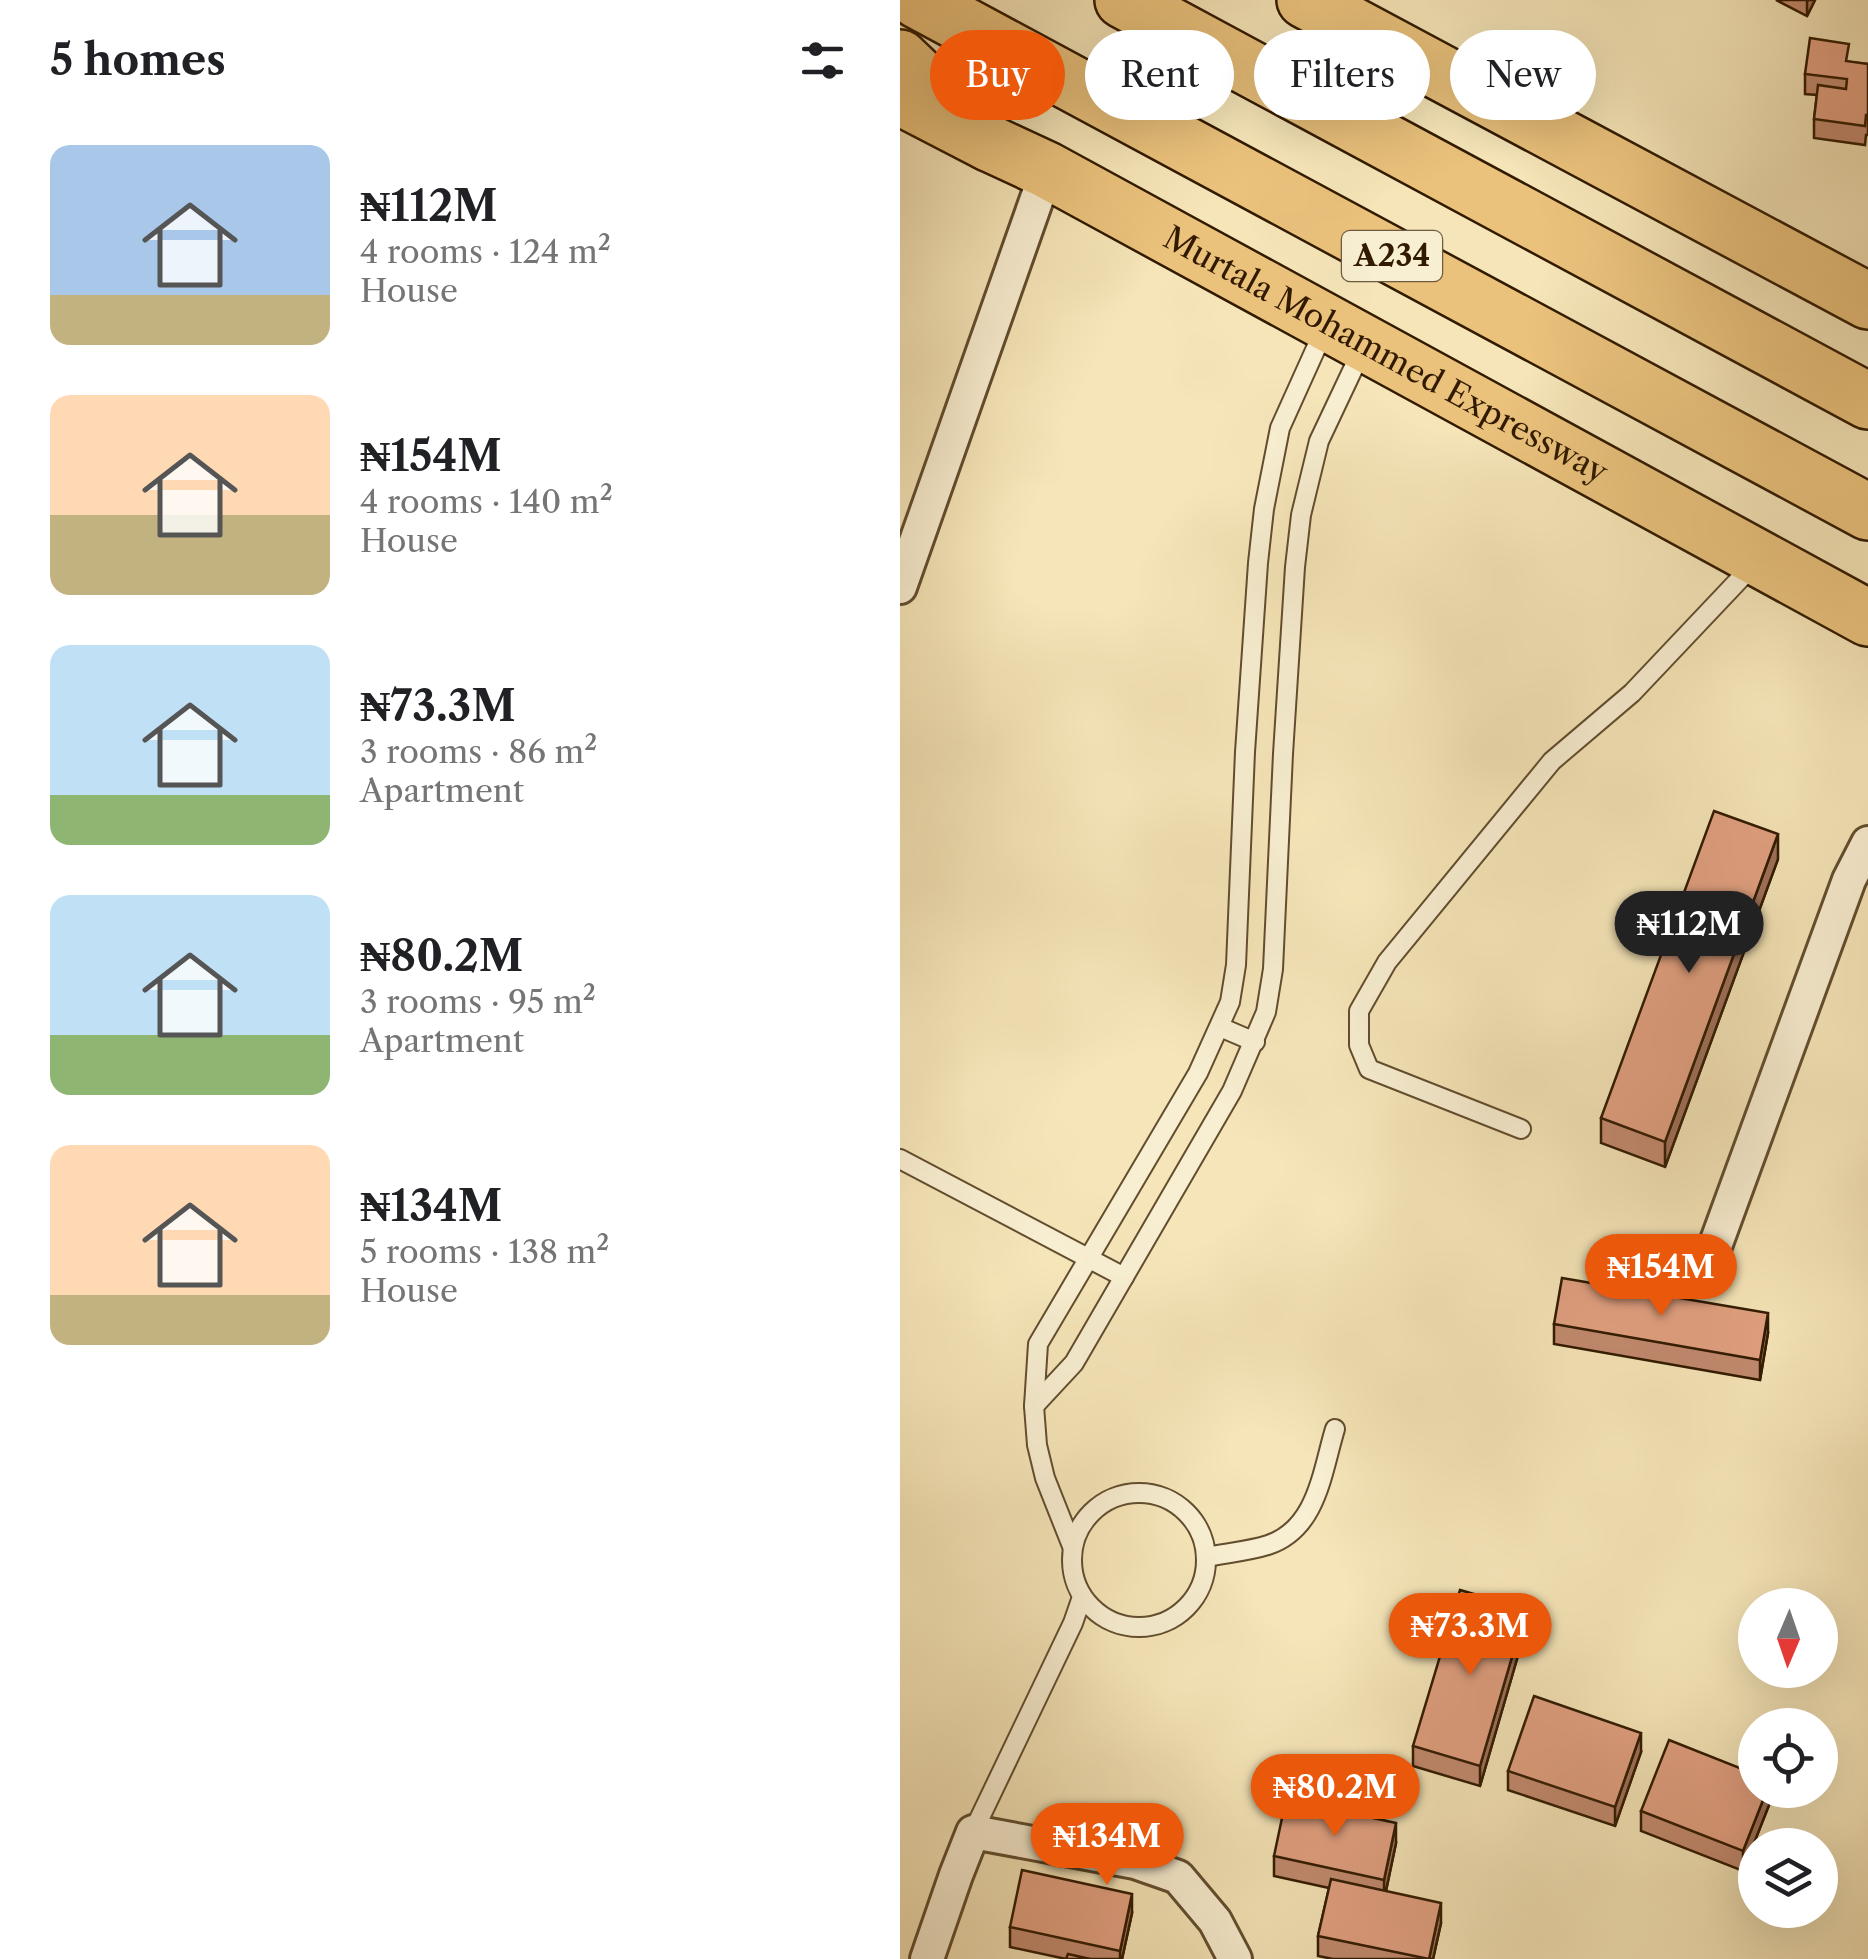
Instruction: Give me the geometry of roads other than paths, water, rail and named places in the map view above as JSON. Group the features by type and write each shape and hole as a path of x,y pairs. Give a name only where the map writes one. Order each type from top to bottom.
{"highway":[{"name":"A234","path":"917,0 1868,512"},
{"path":"1122,0 1868,401"},
{"path":"1305,0 1868,301"},
{"path":"900,58 989,143"},
{"name":"Murtala Mohammed Expressway","path":"900,97 1047,170 1868,618"}],"street":[{"path":"900,587 1047,170"},
{"path":"1714,1249 1849,880 1868,843"},
{"path":"928,1959 974,1832 1135,1862 1178,1877 1214,1920 1235,1959"}],"lane":[{"path":"1072,1546 1045,1478 1037,1445 1034,1406 1038,1344 1198,1073 1230,1002 1236,966 1245,752 1264,509 1280,428 1347,332"},
{"path":"1034,1406 1074,1364 1207,1135 1255,1042 1266,1012 1273,969 1283,754 1301,515 1347,332"},
{"path":"1521,1129 1369,1069 1360,1045 1359,1011 1387,962 1552,761 1632,694 1760,558"},
{"path":"1220,1026 1255,1042"},
{"path":"900,1159 1124,1277"},
{"path":"1207,1557 1266,1546 1287,1538 1300,1527 1310,1510 1335,1429"},
{"path":"1135,1493 1153,1494 1184,1510 1196,1524 1207,1557 1199,1592 1189,1606 1176,1617 1142,1628 1107,1621 1093,1610 1074,1581 1070,1564 1072,1546 1088,1515 1118,1496 1135,1493"},
{"path":"974,1832 1082,1597"}]}
